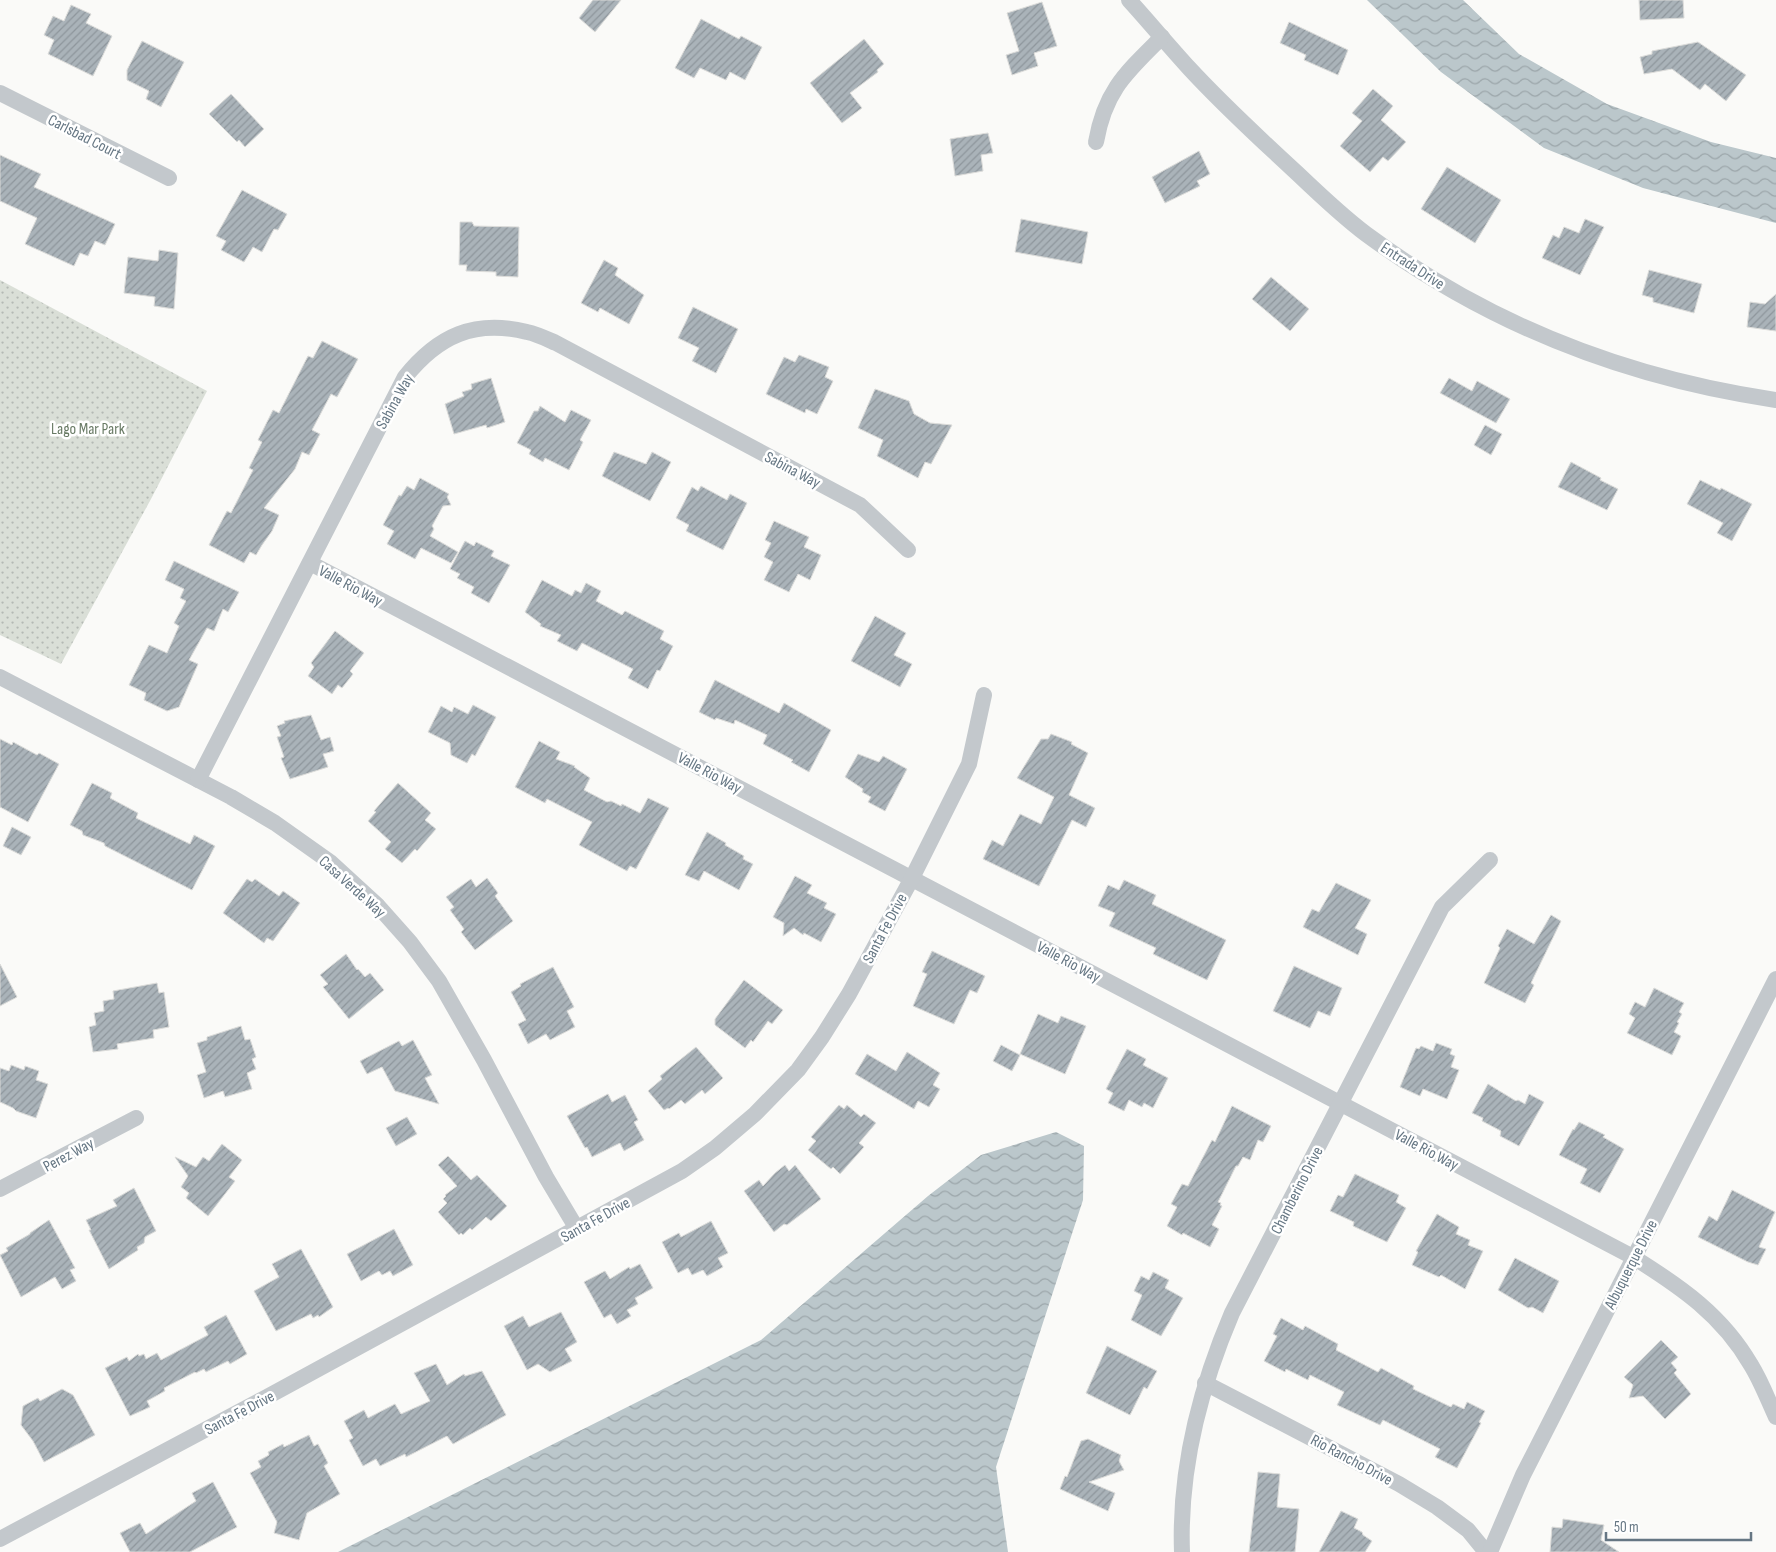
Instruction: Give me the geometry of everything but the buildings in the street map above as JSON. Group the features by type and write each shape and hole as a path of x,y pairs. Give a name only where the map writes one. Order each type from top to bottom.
{"street":[{"name":"Entrada Drive","path":"1129,0 1189,68 1250,130 1340,212 1365,233 1414,268 1465,298 1540,335 1616,365 1673,380 1776,400"},
{"path":"1096,142 1098,128 1108,101 1122,77 1162,37"},
{"name":"Carlsbad Court","path":"0,93 169,178"},
{"name":"Sabina Way","path":"198,780 405,377 419,359 455,335 480,328 506,327 530,332 556,343 860,505 908,550"},
{"name":"Valle Rio Way","path":"310,563 1633,1257 1687,1292 1712,1315 1736,1342 1752,1366 1776,1418"},
{"name":"Casa Verde Way","path":"0,677 198,780 275,823 330,862 378,906 410,942 439,981 577,1229"},
{"name":"Santa Fe Drive","path":"0,1539 682,1172 715,1148 755,1114 798,1070 822,1037 849,994 912,878 969,764 984,695"},
{"name":"Chamberino Drive","path":"1182,1552 1182,1516 1195,1420 1205,1383 1232,1313 1442,907 1490,860"},
{"name":"Albuquerque Drive","path":"1488,1552 1523,1475 1775,983"},
{"name":"Perez Way","path":"0,1189 136,1118"},
{"name":"Rio Rancho Drive","path":"1205,1383 1284,1422 1438,1507 1468,1530 1488,1552"}],"green space":[{"name":"Lago Mar Park","path":"0,280 207,391 151,499 61,664 0,635"}],"water":[{"path":"1367,0 1463,0 1519,54 1607,104 1711,142 1776,158 1776,223 1643,188 1544,148 1441,72"},
{"path":"1056,1132 1084,1146 1083,1200 996,1467 1008,1552 338,1552 761,1340 928,1196 981,1155"}]}
